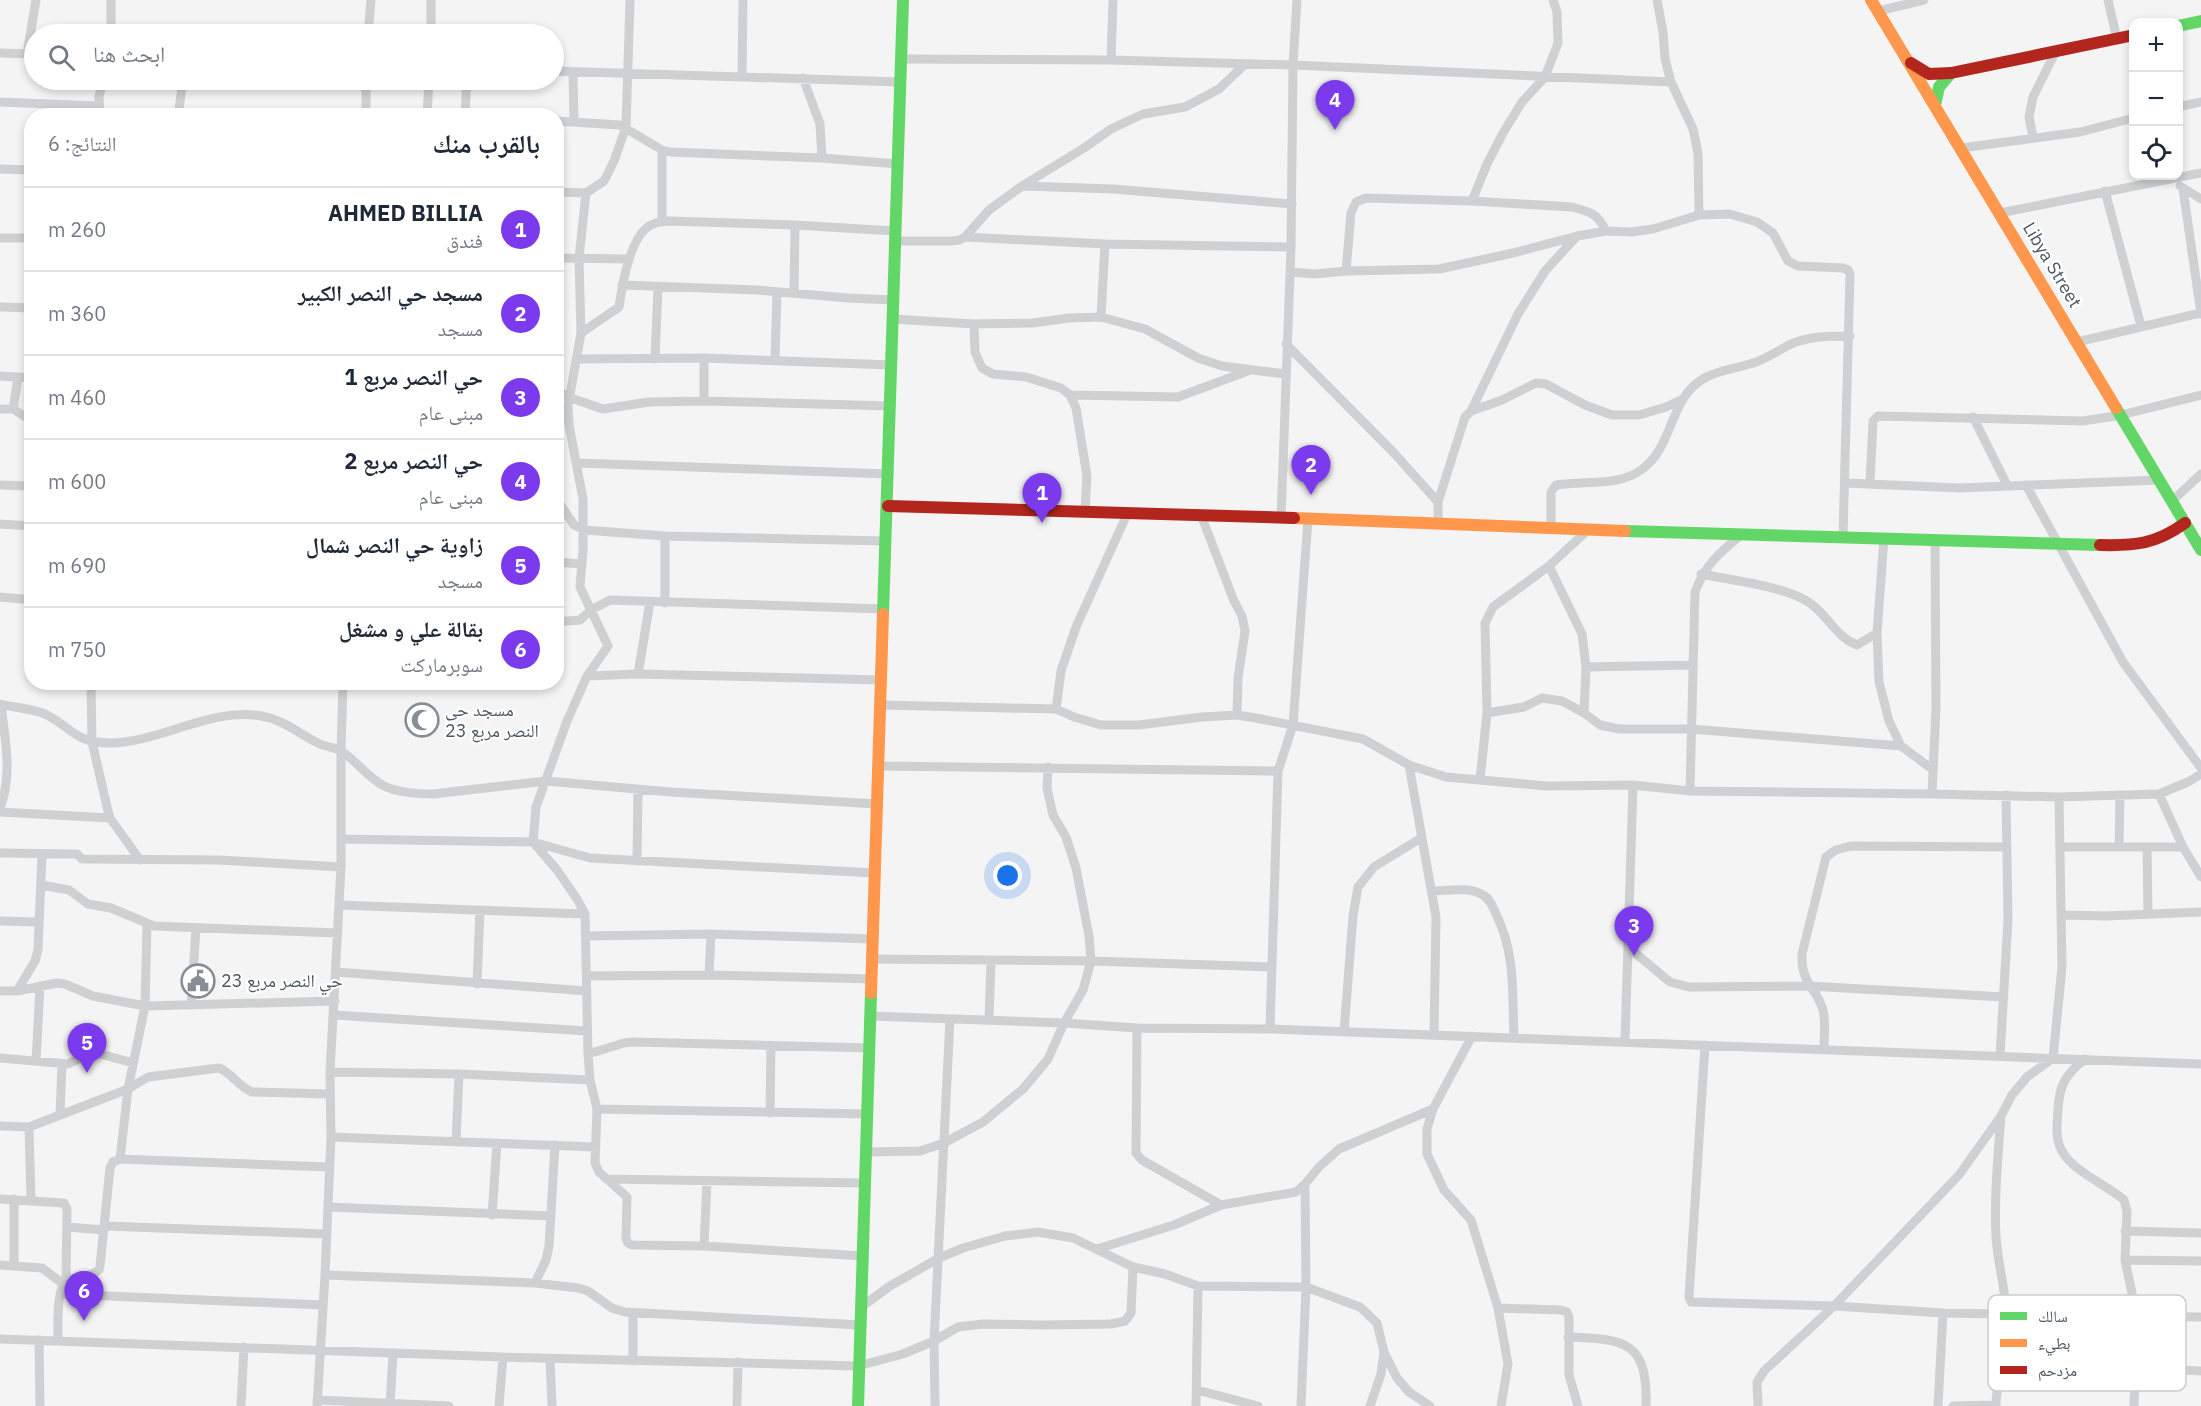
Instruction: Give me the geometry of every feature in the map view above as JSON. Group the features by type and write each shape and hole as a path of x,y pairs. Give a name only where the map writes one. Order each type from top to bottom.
{"main road":[{"path":"858,1406 903,0"},
{"name":"Libya Street","path":"1874,5 2172,501 2192,527 2201,550"},
{"path":"2183,25 2201,21"},
{"path":"1909,62 1929,74 1951,73 2129,36"},
{"path":"1935,106 1936,91 1951,73"},
{"path":"888,506 2127,546 2148,544 2192,527"}],"street":[{"path":"34,24 36,0"},
{"path":"111,0 111,24"},
{"path":"369,24 371,0"},
{"path":"431,0 431,24"},
{"path":"564,192 586,193 603,181 614,161 626,127 630,0"},
{"path":"742,76 743,0"},
{"path":"896,0 903,0"},
{"path":"1111,60 1113,0"},
{"path":"1281,518 1291,247 1293,65 1297,0"},
{"path":"1472,201 1503,133 1522,102 1545,77 1558,43 1557,12 1552,0"},
{"path":"1657,0 1665,59 1671,82 1693,129 1698,153 1699,215"},
{"path":"1874,5 1924,0"},
{"path":"2108,0 2117,39"},
{"path":"2033,138 2029,117 2033,97 2056,51"},
{"path":"0,53 24,54"},
{"path":"901,59 1111,60 1293,65 1671,82"},
{"path":"581,333 618,308 629,259 641,233 651,225 662,221 795,225 895,236 959,240 965,237 989,210 1111,129 1143,114 1185,107 1219,89 1245,64"},
{"path":"564,72 901,82"},
{"path":"573,72 574,122"},
{"path":"803,78 820,124 822,158"},
{"path":"100,108 101,90"},
{"path":"178,108 181,90"},
{"path":"366,90 366,108"},
{"path":"427,108 428,90"},
{"path":"465,108 466,90"},
{"path":"0,102 67,108"},
{"path":"2183,106 2201,102"},
{"path":"1961,148 2080,132 2129,119"},
{"path":"564,121 626,127 662,150 898,164"},
{"path":"662,150 662,221"},
{"path":"0,169 24,170"},
{"path":"2183,176 2201,173"},
{"path":"2000,213 2158,180"},
{"path":"2175,180 2182,189 2201,199"},
{"path":"1022,186 1113,189 1292,204"},
{"path":"2077,342 2201,313 2182,189"},
{"path":"2105,191 2141,326"},
{"path":"586,193 579,258 581,333 568,397 569,419 583,499 584,530 580,587 608,646 587,676 567,721 534,816 533,842 557,870 585,914 588,1054 590,1080 597,1109 597,1169 627,1197 626,1238 630,1244 704,1246 863,1256"},
{"path":"1346,271 1351,213 1356,202 1366,198 1472,201 1579,209 1599,217 1606,231"},
{"path":"1290,272 1315,274 1439,269 1577,236 1606,231 1631,232 1653,229 1699,215 1730,214 1757,222 1773,233 1788,261 1798,266 1848,270 1851,274 1843,537"},
{"path":"794,293 795,225"},
{"path":"1438,523 1438,502 1465,417 1471,411 1518,314 1545,271 1577,236"},
{"path":"965,237 1105,244 1291,247"},
{"path":"0,238 24,238"},
{"path":"1101,317 1105,244"},
{"path":"564,258 629,259"},
{"path":"622,285 777,291 893,300"},
{"path":"655,359 657,287"},
{"path":"775,360 777,291"},
{"path":"0,307 24,308"},
{"path":"892,319 974,324 1033,323 1069,318 1101,317 1145,329 1198,358 1222,366 1285,374"},
{"path":"974,324 975,352 982,368 993,375 1026,377 1061,388 1070,395 1076,408 1085,465 1085,511"},
{"path":"1551,527 1551,492 1557,485 1624,479 1642,470 1664,440 1683,399 1698,382 1712,373 1750,364 1792,344 1815,337 1850,336"},
{"path":"1286,344 1393,452 1438,502"},
{"path":"577,359 704,358 891,364"},
{"path":"704,358 704,401"},
{"path":"1070,395 1178,397 1248,370"},
{"path":"0,376 24,377"},
{"path":"13,409 18,377"},
{"path":"1471,411 1502,400 1536,383 1546,384 1585,405 1612,416 1639,415 1683,399"},
{"path":"564,395 603,409 648,402 704,401 891,406"},
{"path":"1870,484 1873,421 1878,416 2083,421 2121,415 2201,395"},
{"path":"0,409 13,409 24,416"},
{"path":"1973,417 2007,485"},
{"path":"564,419 569,419"},
{"path":"578,464 889,474"},
{"path":"2172,501 2201,474"},
{"path":"1845,483 1959,488 2160,480"},
{"path":"0,485 24,486"},
{"path":"2026,485 2056,544 2123,662 2201,768"},
{"path":"564,510 574,525 584,530 665,536 886,541"},
{"path":"1056,709 1061,671 1076,627 1128,512"},
{"path":"1201,515 1242,616 1245,632 1238,678 1237,715"},
{"path":"1270,1029 1278,771 1293,725 1308,519"},
{"path":"0,524 24,526"},
{"path":"1480,780 1487,713 1485,623 1494,607 1549,566 1590,528"},
{"path":"1690,791 1695,592 1701,574 1718,554 1741,535"},
{"path":"665,536 665,603"},
{"path":"1884,538 1877,633 1879,682 1889,721 1901,746 1932,769"},
{"path":"1932,794 1936,708 1935,540"},
{"path":"564,563 582,564"},
{"path":"1549,566 1582,634 1586,667 1584,713"},
{"path":"1701,574 1789,593 1807,601 1846,642 1857,645 1868,641 1877,633"},
{"path":"0,597 24,599"},
{"path":"564,621 580,620 591,610 609,600 884,609"},
{"path":"638,674 650,602"},
{"path":"1586,667 1693,665"},
{"path":"587,676 638,674 882,680"},
{"path":"91,690 92,742 110,818 140,860"},
{"path":"343,690 341,867 330,1072 331,1137 327,1234 317,1403 449,1406"},
{"path":"1487,713 1524,707 1542,698 1562,700 1600,725 1619,729 1691,729 1901,746"},
{"path":"110,818 0,810 8,775 0,705 41,713 82,739 92,742 129,741 196,722 249,715 279,720 319,744 341,751 375,780 386,786 416,794 546,781 638,790 877,804"},
{"path":"881,705 1056,709 1101,725 1138,725 1237,715 1363,739 1409,765 1446,777 1547,786 1633,785 1690,791 2120,795 2159,794 2201,774"},
{"path":"1409,765 1436,917 1434,1035"},
{"path":"878,766 1278,771"},
{"path":"867,1152 920,1151 944,1143 983,1122 1023,1089 1048,1059 1064,1023 1083,990 1091,961 1089,936 1076,868 1066,837 1053,815 1047,788 1048,767"},
{"path":"1624,1041 1633,785"},
{"path":"637,861 638,790"},
{"path":"2159,794 2183,847 2201,878"},
{"path":"2000,1056 2008,920 2006,795"},
{"path":"2120,795 2120,847"},
{"path":"1758,1406 1757,1382 1764,1371 1834,1306 1959,1175 2001,1116 2012,1095 2027,1077 2053,1058 2062,967 2059,796"},
{"path":"1344,1032 1353,916 1358,887 1374,867 1421,838"},
{"path":"341,839 533,842 590,858 875,873"},
{"path":"1824,1048 1824,1013 1801,970 1802,954 1826,857 1836,850 1851,846 2007,847"},
{"path":"2061,847 2183,847"},
{"path":"2147,847 2148,913"},
{"path":"0,853 77,854 82,859 219,860 341,867"},
{"path":"17,991 37,956 42,854"},
{"path":"41,885 69,890 88,904 111,909 159,927 337,933"},
{"path":"1432,891 1470,891 1482,894 1489,901 1505,932 1511,953 1514,1038"},
{"path":"339,905 585,914"},
{"path":"477,984 480,910"},
{"path":"2061,915 2105,916 2201,912"},
{"path":"0,921 38,922"},
{"path":"120,1159 128,1089 145,1006 147,924"},
{"path":"191,1005 196,928"},
{"path":"586,936 711,934 873,939"},
{"path":"709,975 711,934"},
{"path":"1628,947 1670,982 1689,987 1809,986 2004,997"},
{"path":"872,959 991,962 1091,961 1272,967"},
{"path":"989,1020 991,962"},
{"path":"336,972 587,991"},
{"path":"587,976 709,975 872,979"},
{"path":"0,991 17,991 65,984 93,996 145,1006 335,1000"},
{"path":"36,1061 40,986"},
{"path":"334,1015 587,1031"},
{"path":"870,1016 1137,1028 1270,1029 1824,1048 2201,1064"},
{"path":"935,1406 934,1341 950,1019"},
{"path":"1137,1028 1136,1153 1142,1160 1221,1205"},
{"path":"1472,1036 1433,1109 1426,1129 1427,1154 1444,1190 1471,1220 1498,1308 1508,1364 1501,1406"},
{"path":"588,1054 633,1042 870,1048"},
{"path":"1705,1045 1689,1297 1691,1302 1988,1314"},
{"path":"770,1113 771,1046"},
{"path":"0,1058 62,1064 73,1062 93,1052 133,1063"},
{"path":"2085,1059 2069,1072 2062,1085 2058,1103 2057,1133 2062,1153 2082,1172 2124,1200 2127,1210 2125,1260 2132,1295"},
{"path":"60,1114 62,1064"},
{"path":"0,1126 29,1127 128,1089 148,1077 219,1068 246,1090 252,1092 330,1094"},
{"path":"330,1072 459,1074 590,1080"},
{"path":"456,1142 459,1074"},
{"path":"597,1109 868,1114"},
{"path":"1097,1249 1174,1225 1221,1205 1296,1191 1340,1149 1433,1109"},
{"path":"2001,1116 1996,1237 2004,1295"},
{"path":"29,1127 31,1200"},
{"path":"331,1137 596,1147"},
{"path":"492,1215 497,1143"},
{"path":"535,1283 548,1254 555,1145"},
{"path":"63,1286 99,1270 110,1168 113,1162 120,1159 329,1167"},
{"path":"607,1179 865,1183"},
{"path":"704,1246 707,1181"},
{"path":"1301,1406 1306,1287 1305,1184"},
{"path":"0,1199 64,1203 67,1209 58,1340"},
{"path":"14,1199 14,1266"},
{"path":"328,1207 551,1216"},
{"path":"66,1227 327,1234"},
{"path":"2125,1231 2201,1233"},
{"path":"861,1307 890,1286 939,1258 1005,1236 1038,1232 1073,1238 1133,1267 1165,1274 1198,1286 1306,1287 1360,1307 1377,1323 1384,1352 1397,1378 1409,1392 1430,1406"},
{"path":"2125,1260 2201,1262"},
{"path":"0,1265 42,1268 63,1286 323,1305"},
{"path":"0,1339 503,1357 858,1366 903,1354 934,1341 958,1327 983,1324 1043,1325 1125,1321 1131,1312 1133,1267"},
{"path":"325,1275 535,1283 584,1289 612,1308 633,1313 860,1325"},
{"path":"1196,1406 1198,1286"},
{"path":"1498,1308 1566,1312 1569,1317 1569,1374 1578,1406"},
{"path":"633,1313 633,1361"},
{"path":"1938,1406 1943,1313"},
{"path":"1568,1337 1608,1338 1627,1346 1638,1356 1644,1371 1646,1406"},
{"path":"39,1340 40,1406"},
{"path":"241,1406 244,1347"},
{"path":"1370,1406 1381,1374 1384,1352"},
{"path":"390,1404 393,1353"},
{"path":"499,1406 503,1357"},
{"path":"550,1358 552,1406"},
{"path":"737,1404 738,1362"},
{"path":"2186,1370 2201,1371"},
{"path":"1197,1390 1258,1406"},
{"path":"2134,1391 2134,1406"},
{"path":"1953,1406 1996,1405"}],"traffic: fast":[{"path":"883,614 903,0"},
{"path":"2183,25 2201,21"},
{"path":"1935,105 1939,87 1951,73"},
{"path":"2116,408 2201,550"},
{"path":"1625,531 2100,545"},
{"path":"858,1406 871,993"}],"traffic: slow":[{"path":"1871,0 2116,408"},
{"path":"1294,518 1625,531"},
{"path":"871,993 883,614"}],"traffic: jam":[{"path":"1911,63 1929,74 1951,73 2129,36"},
{"path":"888,506 1294,518"},
{"path":"2100,545 2145,542 2164,535 2185,523"}],"place":[{"name":"حي النصر مربع 2","path":"1335,130"},
{"name":"مسجد حي النصر الكبير","path":"1311,495"},
{"name":"AHMED BILLIA","path":"1042,523"},
{"name":"مسجد حي النصر مربع 23","path":"422,720"},
{"name":"حي النصر مربع 1","path":"1634,956"},
{"name":"حي النصر مربع 23","path":"198,981"},
{"name":"زاوية حي النصر شمال","path":"87,1073"},
{"name":"بقالة علي و مشغل","path":"84,1321"}]}
